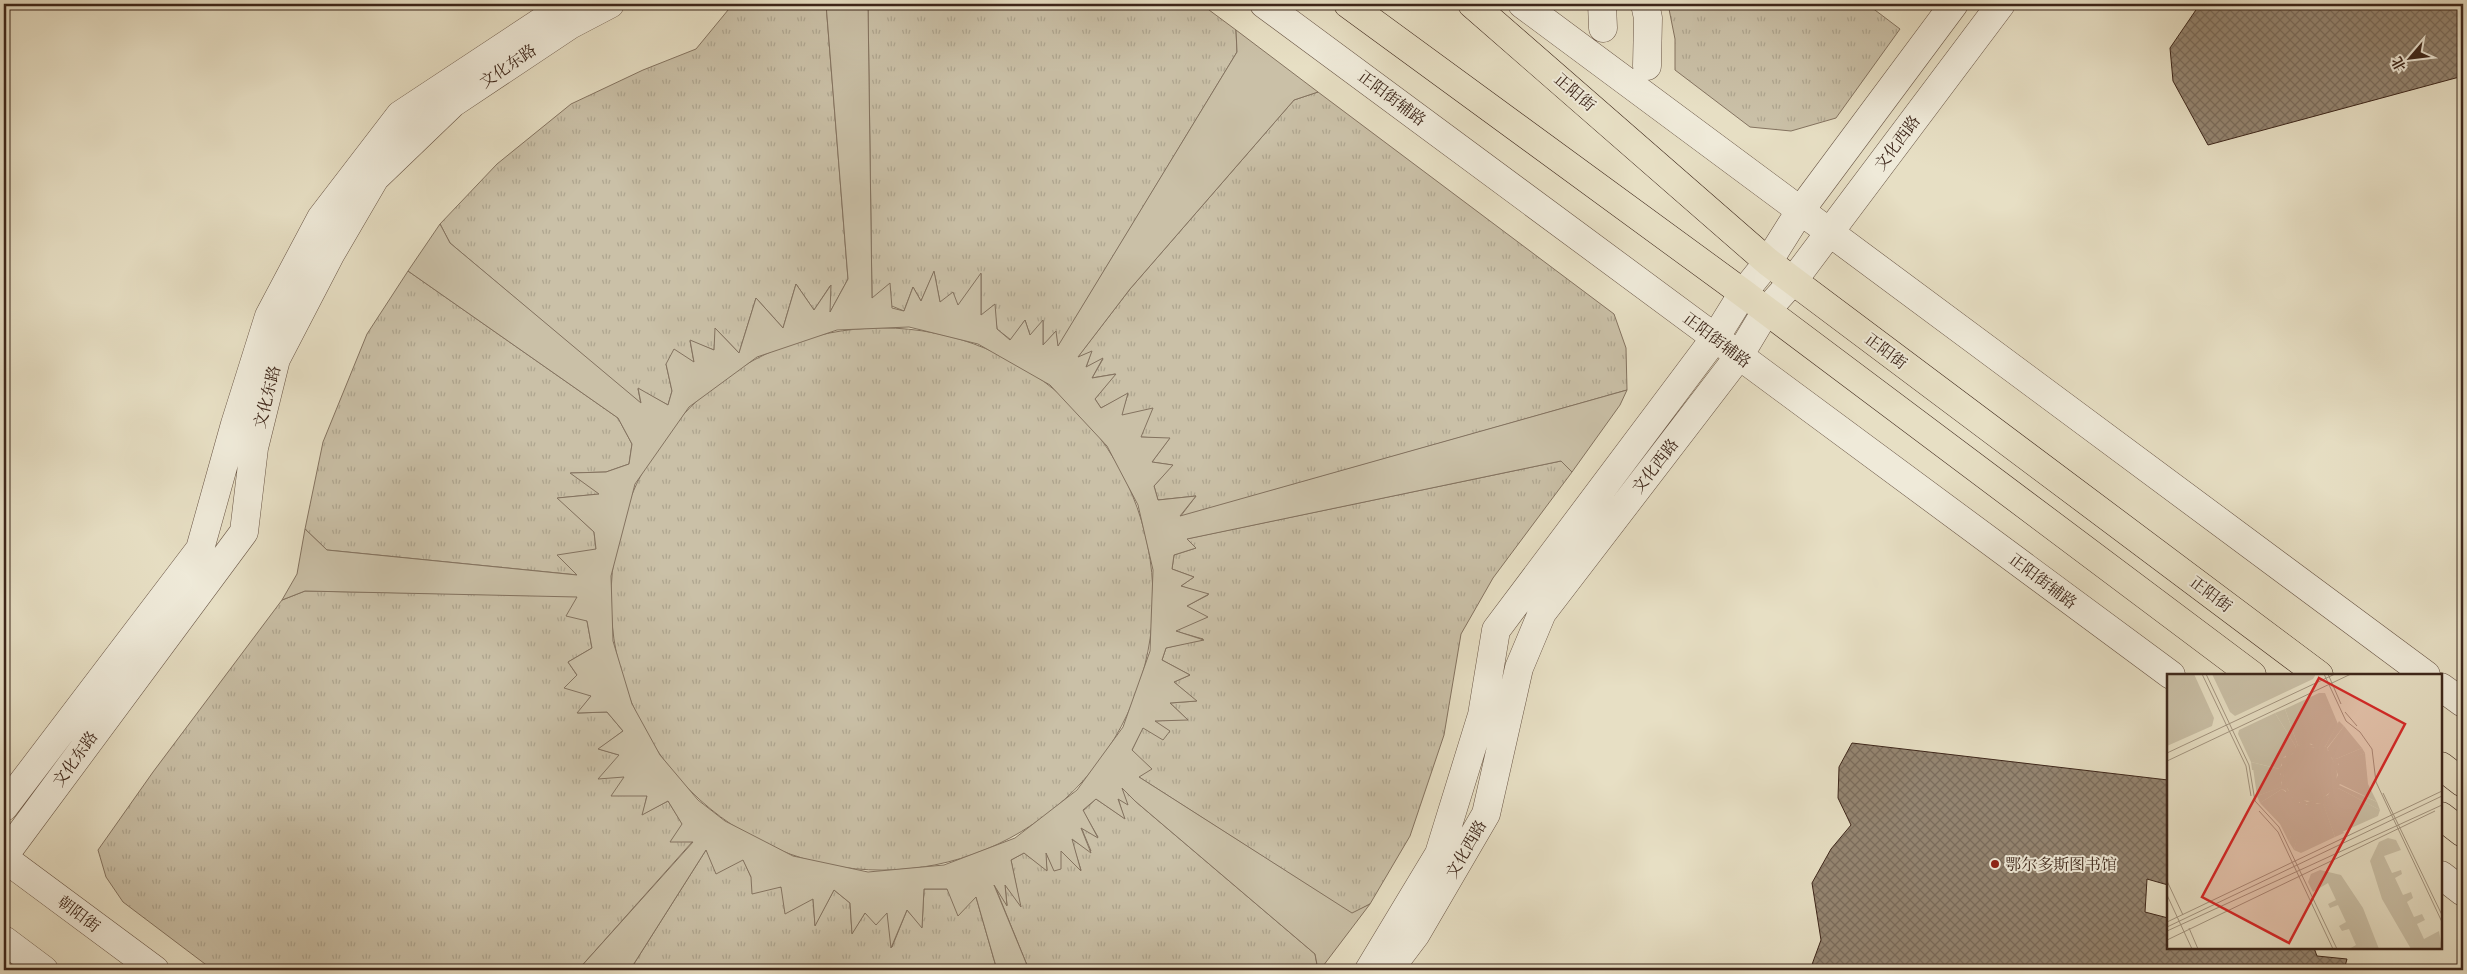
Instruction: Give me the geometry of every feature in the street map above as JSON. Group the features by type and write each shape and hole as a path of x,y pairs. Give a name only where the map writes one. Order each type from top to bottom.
{"main road":[{"path":"1348,4 1743,293 2251,674"},
{"name":"正阳街","path":"1472,4 1793,282 2318,674"},
{"path":"2442,767 2463,783"},
{"path":"2442,817 2463,833"}],"street":[{"name":"文化东路","path":"4,807 200,549 235,424 269,316 321,218 400,115 568,4"},
{"name":"文化东路","path":"4,857 244,532 254,448 276,358 330,255 375,178 453,103 570,25 610,4"},
{"name":"正阳街辅路","path":"1264,4 2170,674"},
{"path":"1522,4 2425,674"},
{"path":"1645,4 1648,18 1647,66"},
{"name":"文化西路","path":"1369,970 1440,854 1482,715 1496,630 1715,338 1743,293 1768,262 1800,211 1954,4"},
{"name":"文化西路","path":"1389,970 1416,934 1486,814 1519,668 1542,613 1740,356 1766,311 1793,282 2000,4"},
{"path":"2442,687 2463,703"},
{"name":"朝阳街","path":"4,857 155,970"},
{"path":"2442,876 2463,892"},
{"path":"4,940 44,970"}],"green space":[{"path":"733,4 826,4 848,279 829,314 830,286 814,310 796,284 783,328 756,298 739,353 716,329 714,350 690,341 694,362 666,364 672,391 668,405 638,389 641,404 450,243 440,224 497,164 571,104 643,70 696,49"},
{"path":"826,4 868,4 872,298 890,283 892,308 904,311 913,287 921,301 934,271 940,302 953,292 958,305 981,273 981,315 995,304 997,329 1010,340 1025,320 1030,335 1043,320 1043,345 1056,331 1058,346 1237,52 1236,30 1318,92 1294,100 1130,289 1078,357 1092,351 1086,367 1103,358 1092,378 1116,374 1095,399 1101,408 1128,393 1122,415 1153,408 1141,437 1170,438 1152,462 1173,465 1154,486 1158,500 1196,496 1180,516 1627,390 1620,405 1572,472 1561,461 1187,539 1196,548 1174,555 1172,569 1194,577 1181,586 1209,594 1187,606 1208,617 1176,631 1204,640 1166,648 1162,660 1190,675 1174,682 1197,701 1170,703 1188,720 1155,721 1170,731 1163,740 1143,728 1132,750 1152,769 1139,777 1352,913 1370,904 1320,970 1318,970 1315,954 1122,788 1128,805 1118,799 1125,819 1096,799 1083,810 1098,838 1081,828 1091,853 1072,839 1081,871 1061,851 1061,869 1054,871 1046,853 1047,871 1024,853 1011,860 1021,907 1005,885 1007,906 994,885 1029,970 997,970 976,897 958,916 947,889 924,889 922,928 907,910 891,948 887,913 876,925 865,913 852,934 850,903 834,890 815,926 813,899 785,914 781,887 752,894 751,877 743,860 716,874 706,850 630,970 578,970 693,842 670,842 682,824 668,801 642,815 647,796 611,796 624,777 598,779 619,755 598,749 623,731 607,712 577,713 591,696 564,688 577,675 568,662 592,648 587,621 566,616 577,597 305,591 282,600 297,574 305,529 327,550 577,575 557,555 596,549 594,532 557,498 599,494 570,473 606,472 629,464 632,444 618,418 408,271 440,224 450,243 641,403 638,388 668,405 672,391 666,364 674,349 694,362 690,340 714,350 715,328 739,353 756,298 783,328 796,284 814,310 831,285 830,312 848,279","holes":["909,327 978,344 1050,385 1107,446 1138,505 1153,570 1150,651 1123,727 1077,790 1015,838 944,865 868,872 793,856 725,821 698,800 660,755 632,704 613,641 611,576 635,484 689,407 757,357 837,330"]},
{"path":"868,4 1201,4 1236,30 1237,52 1058,347 1055,332 1043,346 1043,321 1030,336 1025,320 1011,340 997,329 994,305 981,316 981,274 958,306 940,302 934,272 921,301 913,287 904,311 872,298"},
{"path":"1668,4 1867,4 1900,29 1836,118 1791,131 1750,127 1675,70 1675,39"},
{"path":"1318,92 1614,314 1626,348 1627,390 1180,517 1196,496 1158,500 1154,486 1172,465 1152,462 1169,439 1141,437 1121,415 1128,394 1101,408 1095,399 1115,374 1092,378 1103,359 1086,368 1091,352 1077,358 1130,289 1294,100"},
{"path":"408,271 618,418 632,444 629,464 606,472 571,473 600,494 558,498 594,532 596,549 578,575 327,550 305,529 323,442 367,334"},
{"path":"882,328 935,334 961,340 986,349 1010,360 1032,374 1054,390 1073,408 1091,427 1107,449 1121,471 1132,495 1141,520 1147,546 1153,599 1147,652 1141,678 1132,703 1121,727 1107,749 1091,771 1073,790 1054,808 1032,824 1010,838 986,849 961,858 935,864 882,870 829,864 803,858 778,849 754,838 732,824 710,808 691,790 673,771 657,749 643,727 632,703 623,678 617,652 611,599 617,546 623,520 632,495 643,471 657,449 673,427 691,408 710,390 732,374 754,360 778,349 803,340 829,334"},
{"path":"1561,461 1572,472 1493,578 1461,634 1444,735 1410,836 1370,904 1352,914 1139,777 1132,750 1143,727 1170,732 1154,721 1187,719 1170,703 1196,701 1174,682 1190,675 1162,660 1166,648 1203,639 1175,631 1187,606 1208,595 1181,586 1194,577 1172,569 1174,555 1196,548 1186,539"},
{"path":"305,591 577,596 587,621 592,648 568,662 591,696 578,713 607,712 623,731 599,749 619,755 624,777 647,795 643,814 668,801 693,841 578,970 213,970 123,902 106,877 98,850 153,772 282,600"},
{"path":"1121,787 1315,954 1318,970 1029,970 992,879 1007,905 1005,884 1020,905 1011,860 1024,853 1047,870 1045,851 1055,871 1060,850 1081,870 1071,839 1091,851 1081,827 1098,837 1083,811 1096,799 1124,818 1118,798 1127,804"},
{"path":"706,850 743,859 751,877 813,899 815,925 834,890 850,903 852,933 865,913 888,912 892,947 907,910 922,927 924,889 947,889 976,897 997,970 630,970"}],"building":[{"path":"2200,4 2463,4 2463,76 2208,145 2173,81 2170,48"},
{"path":"4,302 8,345 4,364"},
{"name":"鄂尔多斯图书馆","path":"1852,743 2167,780 2167,885 2147,879 2145,912 2167,918 2167,949 2314,949 2317,956 2347,959 2344,970 1810,970 1821,940 1812,883 1831,849 1851,825 1838,798 1839,767"}],"place":[{"name":"鄂尔多斯图书馆","path":"1995,864"}]}
